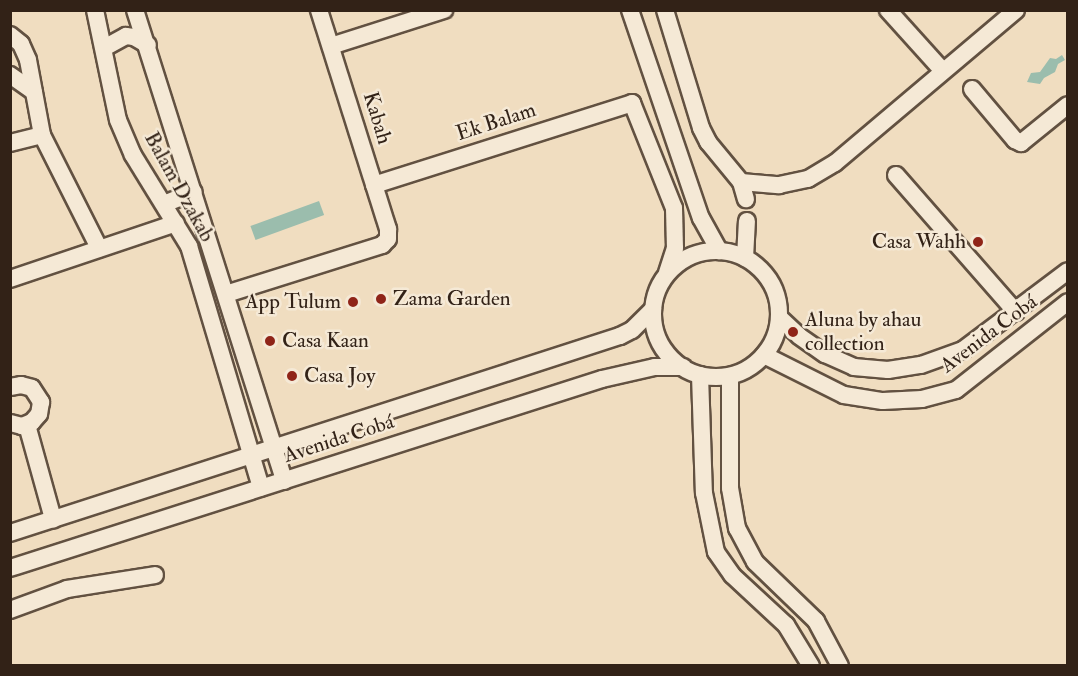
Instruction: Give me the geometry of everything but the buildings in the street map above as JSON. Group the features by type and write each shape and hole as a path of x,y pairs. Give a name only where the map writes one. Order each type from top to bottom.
{"street":[{"name":"Balam Dzakab","path":"95,10 104,48 109,86 118,120 133,155 189,246 261,488"},
{"path":"135,10 148,45 284,481"},
{"name":"Kabah","path":"226,294 382,245 388,239 388,229 319,10"},
{"path":"331,46 444,10"},
{"path":"630,10 701,218 719,251"},
{"path":"665,10 701,128 708,142 741,182 746,199"},
{"path":"888,10 943,70"},
{"path":"741,182 779,185 808,179 835,163 1016,10"},
{"path":"10,35 21,45 28,60 42,135 99,248"},
{"path":"104,48 126,36 134,37 148,45"},
{"path":"10,75 34,92"},
{"path":"972,89 1015,140 1021,143 1068,105"},
{"name":"Ek Balam","path":"374,185 632,103 674,208 675,248 667,273"},
{"path":"10,143 42,135"},
{"path":"897,175 1016,312"},
{"path":"164,204 194,192"},
{"path":"746,258 747,221"},
{"path":"10,279 176,223"},
{"path":"719,251 746,258 768,277 775,289 780,318 772,344 754,364 730,376 699,375 669,357 660,343 654,326 653,309 657,290 667,273 690,256 719,251"},
{"name":"Avenida Cobá","path":"780,318 799,336 825,354 854,367 888,370 921,365 963,350 1068,271"},
{"name":"Avenida Cobá","path":"764,355 844,395 883,401 922,399 956,390 1068,302"},
{"name":"Avenida Cobá","path":"10,533 620,336 637,326 653,309"},
{"name":"Avenida Cobá","path":"10,568 633,370 683,367"},
{"path":"699,375 704,493 716,552 732,575 786,625 811,666"},
{"path":"730,376 730,488 737,528 756,562 816,621 840,666"},
{"path":"10,387 27,386 39,397 39,414 19,424 53,519"},
{"path":"10,610 67,589 155,575"}],"shaded area":[{"path":"1062,55 1065,60 1058,64 1055,72 1044,78 1040,84 1027,82 1031,73 1040,72 1050,58 1056,59"},
{"path":"319,201 324,215 256,240 250,226"}],"place":[{"name":"Casa Wahh","path":"978,242"},
{"name":"Zama Garden","path":"381,299"},
{"name":"App Tulum","path":"353,302"},
{"name":"Aluna by ahau collection","path":"793,332"},
{"name":"Casa Kaan","path":"270,341"},
{"name":"Casa Joy","path":"292,376"}]}
